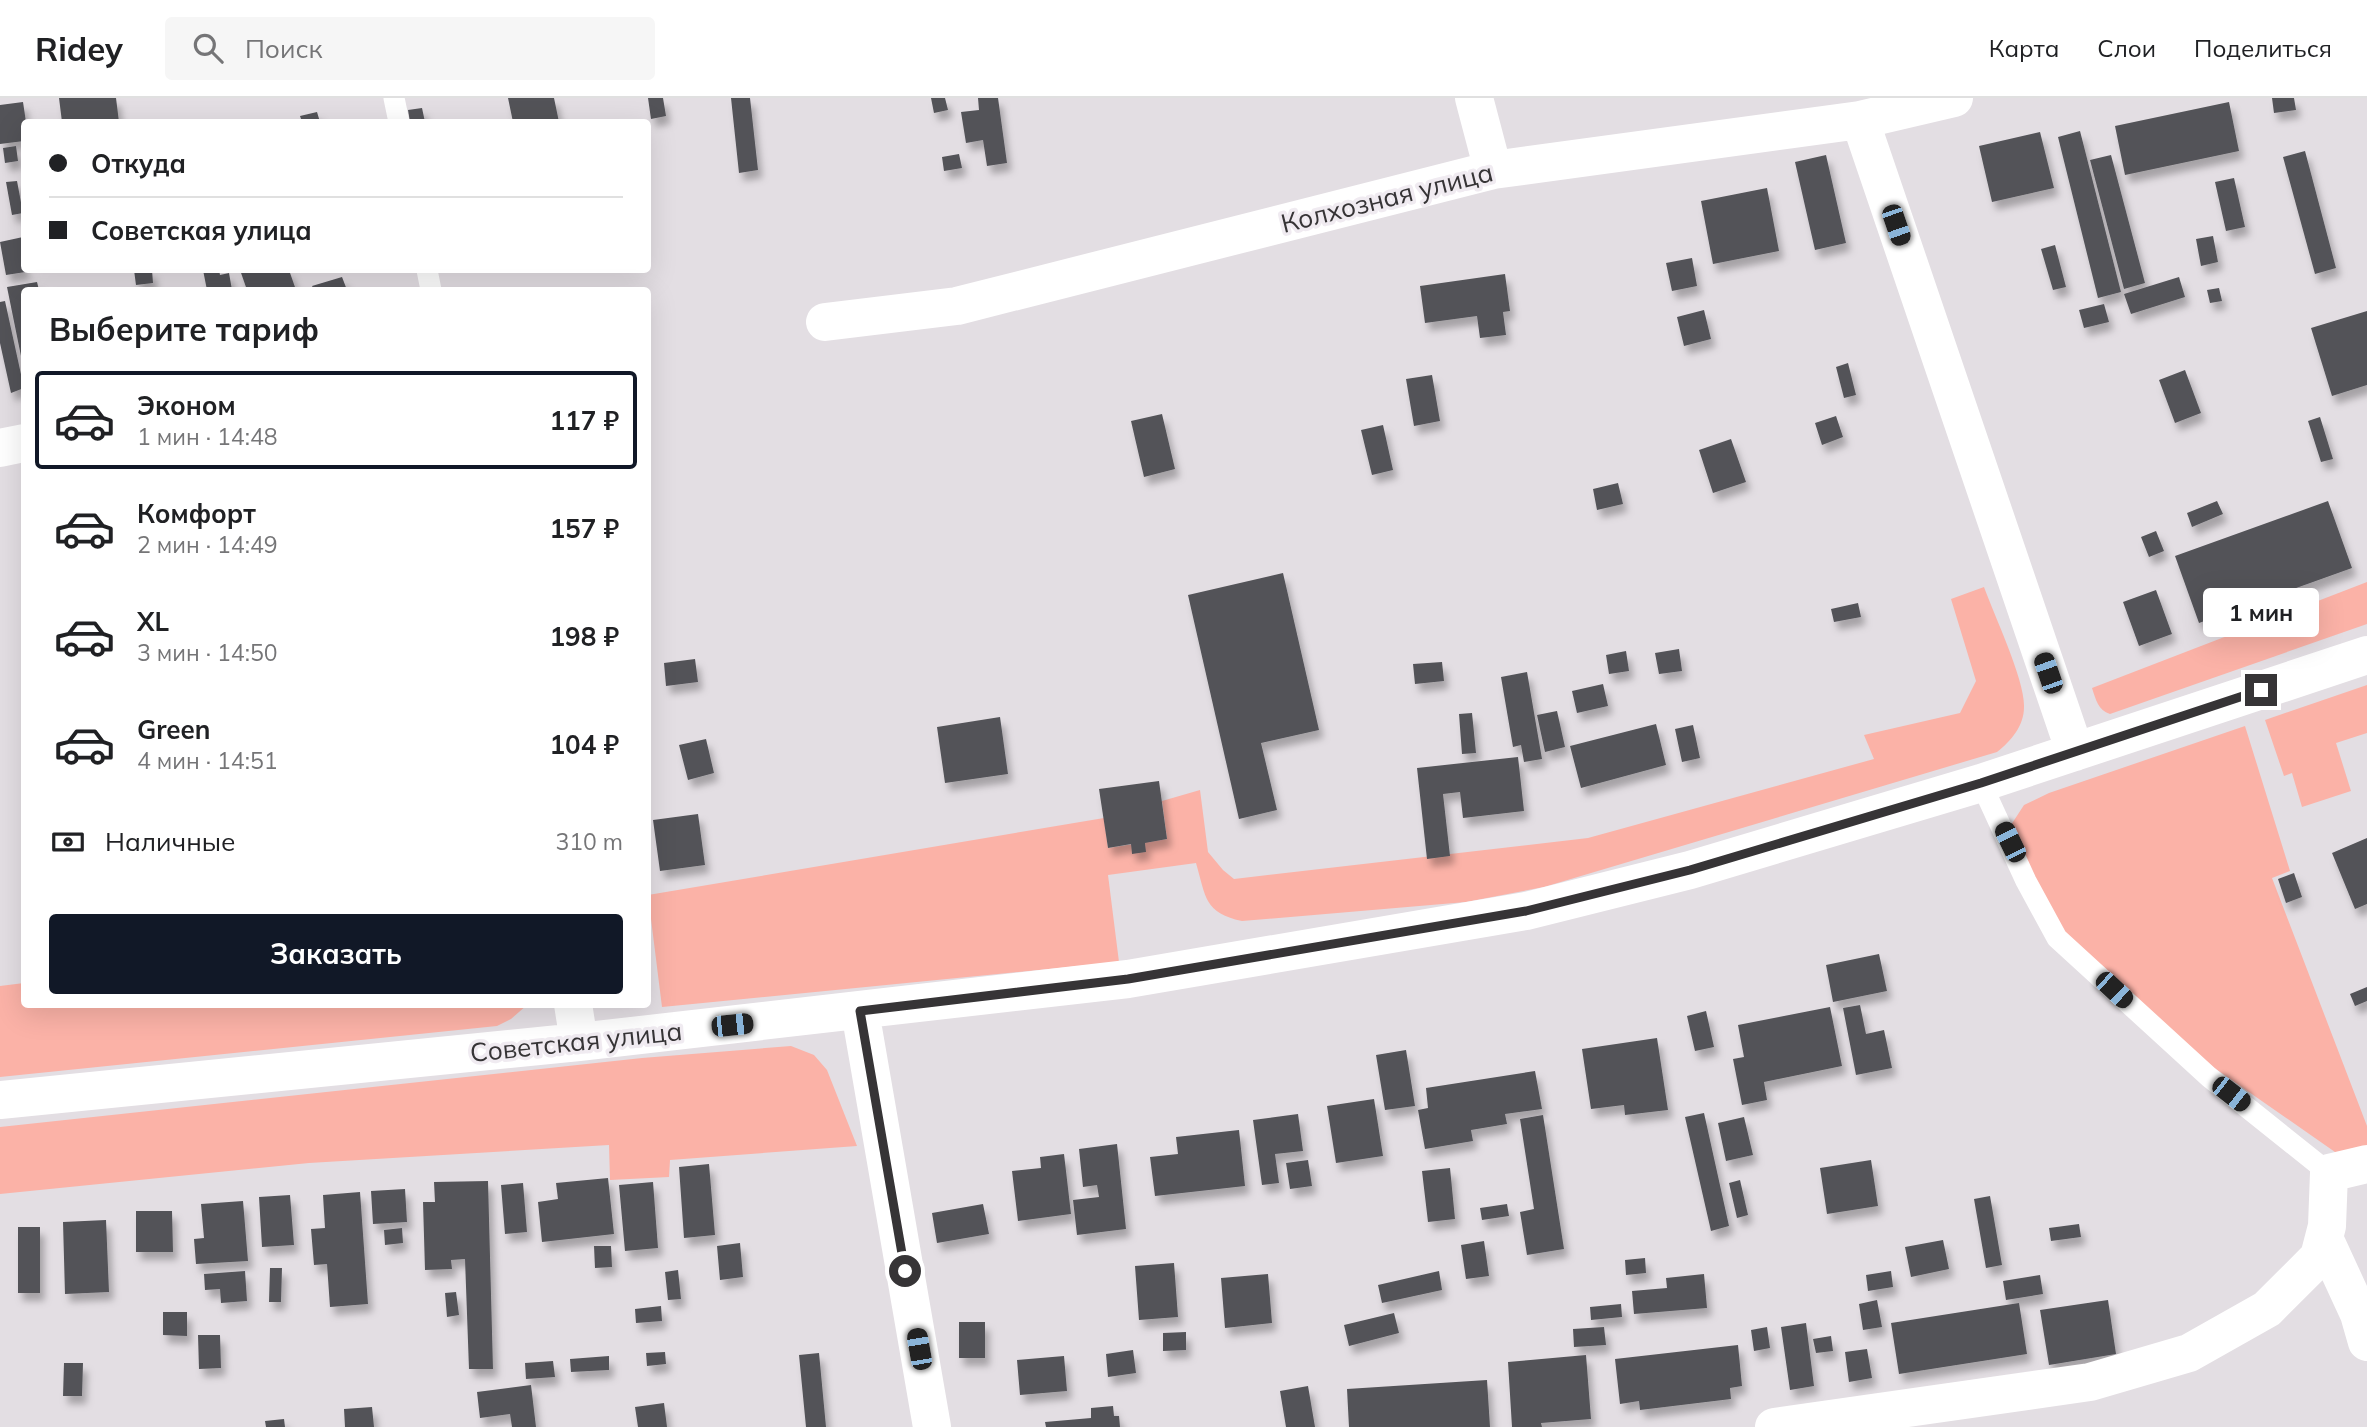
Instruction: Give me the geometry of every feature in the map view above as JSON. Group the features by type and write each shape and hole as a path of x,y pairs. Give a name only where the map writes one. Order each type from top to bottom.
{"street":[{"path":"1474,98 1493,170"},
{"name":"Колхозная улица","path":"825,322 957,306 1493,170 1860,120 1954,98"},
{"path":"1860,120 2075,752"},
{"path":"0,448 21,444"},
{"name":"Советская улица","path":"0,1100 579,1042 1128,979 1526,911 1690,870 1981,783 2367,655"},
{"path":"574,1008 579,1042"},
{"path":"860,1011 932,1427"},
{"path":"1774,1427 2090,1382 2189,1353 2267,1309 2319,1257 2327,1226 2329,1173 2367,1164"},
{"path":"2324,1238 2360,1314 2367,1342"}],"lane":[{"path":"394,98 398,119"},
{"path":"1981,783 2026,881 2057,938 2209,1077 2329,1173"}],"shaded area":[{"path":"2367,582 2367,624 2110,714 2100,707 2096,700 2092,688"},
{"path":"1984,587 2020,681 2024,707 2022,720 2016,732 1997,752 1544,887 1466,902 1242,921 1220,913 1208,902 1196,863 1108,875 1119,962 662,1007 651,919 651,894 1104,818 1108,848 1167,839 1162,801 1200,790 1208,852 1234,879 1588,838 1874,759 1864,735 1960,713 1976,681 1951,599"},
{"path":"2367,685 2367,733 2336,743 2351,791 2302,807 2292,773 2284,776 2265,720"},
{"path":"2245,726 2290,871 2272,878 2367,1126 2367,1151 2335,1152 2137,1014 2059,936 2011,825 2024,805 2049,793"},
{"path":"21,983 21,1008 524,1008 497,1026 0,1077 0,986"},
{"path":"791,1046 814,1055 827,1070 857,1146 670,1160 669,1177 610,1180 609,1145 309,1163 0,1194 0,1127 642,1058"}],"building":[{"path":"59,98 116,98 119,119 62,119"},
{"path":"508,98 554,98 558,119 512,119"},
{"path":"648,98 663,98 666,116 651,119"},
{"path":"731,98 750,98 758,170 739,173"},
{"path":"931,98 945,98 948,110 934,113"},
{"path":"978,98 998,98 1007,163 987,166 983,140 966,143 961,112 979,110"},
{"path":"2272,98 2294,98 2296,110 2274,113"},
{"path":"23,102 26,119 21,119 21,141 0,144 0,105"},
{"path":"2229,102 2239,151 2125,175 2115,126"},
{"path":"422,108 424,119 410,119 408,110"},
{"path":"317,112 319,119 301,119 300,116"},
{"path":"2080,131 2121,292 2098,298 2058,137"},
{"path":"2040,132 2054,188 1992,202 1979,146"},
{"path":"16,146 18,161 5,163 3,148"},
{"path":"2305,151 2336,268 2315,274 2283,157"},
{"path":"959,154 962,168 944,171 942,157"},
{"path":"1826,155 1846,243 1815,250 1795,162"},
{"path":"2111,155 2145,283 2124,289 2090,160"},
{"path":"2234,178 2245,227 2226,231 2215,182"},
{"path":"17,181 21,213 12,215 6,182"},
{"path":"1767,188 1779,251 1713,264 1701,201"},
{"path":"2213,236 2218,262 2201,266 2196,239"},
{"path":"21,237 21,273 6,275 0,242"},
{"path":"2055,245 2066,287 2053,290 2041,249"},
{"path":"1692,258 1697,286 1672,291 1666,263"},
{"path":"134,273 152,273 153,283 136,285"},
{"path":"204,273 229,273 231,287 206,287"},
{"path":"241,273 290,273 295,287 246,287"},
{"path":"1505,274 1510,311 1503,312 1506,335 1480,338 1477,316 1425,323 1420,286"},
{"path":"342,277 346,287 312,287"},
{"path":"2179,277 2185,297 2131,314 2124,294"},
{"path":"37,282 38,287 21,287 21,356 7,287"},
{"path":"2219,288 2222,301 2210,303 2207,290"},
{"path":"5,301 21,374 21,389 11,393 0,343 0,302"},
{"path":"2104,304 2109,322 2084,328 2079,310"},
{"path":"1704,310 1711,339 1684,346 1677,317"},
{"path":"2367,311 2367,385 2332,396 2311,328"},
{"path":"1848,363 1856,395 1844,398 1836,367"},
{"path":"2185,370 2201,413 2175,423 2159,380"},
{"path":"1432,375 1440,421 1414,426 1406,379"},
{"path":"1162,414 1175,469 1144,477 1131,421"},
{"path":"1836,416 1843,437 1822,445 1815,423"},
{"path":"2320,417 2333,459 2321,462 2308,421"},
{"path":"1383,425 1393,470 1372,475 1361,430"},
{"path":"1731,439 1746,482 1713,493 1699,450"},
{"path":"1618,483 1623,504 1597,510 1593,489"},
{"path":"2217,501 2223,514 2192,527 2187,513"},
{"path":"2328,501 2352,568 2199,623 2175,556"},
{"path":"2156,531 2164,551 2149,557 2141,537"},
{"path":"1283,573 1319,730 1261,743 1277,810 1239,819 1188,595"},
{"path":"2156,590 2172,634 2139,646 2123,602"},
{"path":"1858,603 1861,617 1834,622 1831,609"},
{"path":"1679,649 1682,671 1659,674 1655,653"},
{"path":"1626,651 1629,671 1609,674 1606,655"},
{"path":"695,659 698,682 666,686 664,663"},
{"path":"1442,662 1444,681 1415,684 1413,664"},
{"path":"1527,672 1542,759 1524,762 1521,745 1513,747 1501,677"},
{"path":"1603,684 1608,706 1577,713 1572,691"},
{"path":"1557,711 1565,747 1545,752 1537,715"},
{"path":"1472,713 1476,753 1462,754 1459,714"},
{"path":"1000,717 1008,774 945,783 937,727"},
{"path":"1656,724 1666,765 1581,788 1570,746"},
{"path":"1693,725 1700,758 1682,762 1675,729"},
{"path":"706,739 714,773 688,780 679,745"},
{"path":"1518,757 1524,811 1463,818 1460,792 1443,794 1450,856 1427,859 1417,768"},
{"path":"1159,781 1167,839 1145,843 1146,852 1132,854 1131,844 1108,848 1099,789"},
{"path":"698,814 705,865 660,871 653,820"},
{"path":"2367,838 2367,904 2355,909 2332,853"},
{"path":"2294,873 2302,897 2286,903 2278,879"},
{"path":"1879,954 1887,991 1833,1002 1826,965"},
{"path":"2367,987 2367,1001 2355,1006 2350,994"},
{"path":"1860,1005 1866,1034 1884,1030 1892,1068 1856,1075 1843,1008"},
{"path":"1830,1007 1842,1066 1764,1082 1767,1100 1742,1105 1733,1059 1744,1057 1738,1025"},
{"path":"1706,1011 1714,1047 1695,1051 1687,1016"},
{"path":"1657,1038 1668,1110 1625,1115 1624,1105 1591,1109 1582,1049"},
{"path":"1406,1050 1415,1106 1385,1110 1376,1055"},
{"path":"1535,1071 1542,1109 1505,1114 1507,1124 1471,1130 1473,1141 1425,1149 1418,1110 1428,1108 1426,1088"},
{"path":"1374,1099 1383,1156 1336,1163 1327,1106"},
{"path":"1704,1113 1729,1226 1711,1231 1685,1117"},
{"path":"1298,1114 1303,1151 1275,1154 1279,1183 1262,1185 1253,1120"},
{"path":"1543,1115 1564,1249 1527,1255 1520,1212 1534,1209 1520,1119"},
{"path":"1744,1117 1753,1155 1726,1161 1718,1123"},
{"path":"1239,1130 1245,1186 1155,1196 1150,1157 1178,1154 1176,1137"},
{"path":"1117,1144 1126,1229 1077,1235 1073,1200 1099,1197 1097,1185 1083,1187 1079,1149"},
{"path":"1064,1154 1071,1214 1018,1221 1012,1171 1041,1168 1040,1157"},
{"path":"1308,1160 1312,1186 1290,1189 1286,1163"},
{"path":"1871,1160 1878,1206 1827,1214 1820,1168"},
{"path":"709,1164 715,1235 684,1238 679,1167"},
{"path":"1450,1168 1455,1219 1428,1222 1422,1171"},
{"path":"608,1178 614,1234 542,1242 538,1202 558,1199 556,1183"},
{"path":"1740,1180 1748,1215 1737,1218 1729,1183"},
{"path":"488,1181 493,1369 469,1369 465,1259 451,1260 452,1269 425,1270 423,1202 435,1202 434,1182"},
{"path":"653,1182 658,1248 625,1251 619,1185"},
{"path":"523,1183 527,1232 505,1234 501,1185"},
{"path":"405,1189 407,1222 373,1224 371,1191"},
{"path":"360,1192 368,1304 330,1307 327,1264 314,1265 311,1229 325,1228 323,1195"},
{"path":"290,1195 294,1245 262,1247 259,1197"},
{"path":"1990,1196 2002,1265 1986,1268 1974,1199"},
{"path":"243,1201 248,1261 196,1264 194,1239 204,1238 201,1204"},
{"path":"983,1204 989,1234 937,1243 932,1213"},
{"path":"1507,1204 1509,1216 1482,1220 1480,1208"},
{"path":"136,1211 172,1211 173,1252 136,1252"},
{"path":"106,1220 109,1292 65,1294 63,1222"},
{"path":"2079,1224 2081,1237 2051,1241 2049,1228"},
{"path":"18,1227 40,1227 40,1293 18,1293"},
{"path":"402,1228 403,1243 385,1245 384,1230"},
{"path":"1943,1240 1949,1269 1911,1277 1905,1247"},
{"path":"1484,1241 1489,1276 1466,1279 1461,1245"},
{"path":"740,1243 743,1277 720,1280 717,1246"},
{"path":"594,1246 611,1246 612,1267 595,1268"},
{"path":"1645,1258 1646,1273 1626,1275 1625,1260"},
{"path":"1174,1263 1178,1317 1139,1320 1135,1266"},
{"path":"270,1268 282,1268 281,1302 269,1302"},
{"path":"678,1270 681,1299 668,1300 665,1272"},
{"path":"245,1271 247,1301 221,1303 220,1289 205,1290 204,1274"},
{"path":"1439,1271 1442,1290 1382,1303 1378,1285"},
{"path":"1891,1271 1893,1287 1868,1291 1866,1275"},
{"path":"1268,1274 1272,1323 1225,1328 1221,1278"},
{"path":"1704,1274 1707,1308 1634,1314 1632,1291 1667,1288 1666,1278"},
{"path":"2040,1275 2043,1294 2006,1300 2003,1281"},
{"path":"456,1292 459,1315 447,1317 445,1293"},
{"path":"1877,1300 1882,1327 1863,1330 1859,1304"},
{"path":"2108,1300 2116,1354 2049,1365 2040,1310"},
{"path":"2019,1303 2027,1354 1899,1374 1891,1323"},
{"path":"1621,1304 1622,1317 1591,1320 1590,1307"},
{"path":"661,1306 662,1321 636,1323 635,1309"},
{"path":"163,1312 187,1312 187,1336 163,1335"},
{"path":"1394,1313 1399,1333 1349,1346 1344,1325"},
{"path":"959,1322 985,1322 985,1358 959,1358"},
{"path":"1806,1323 1814,1386 1790,1390 1781,1327"},
{"path":"1604,1327 1606,1345 1574,1347 1573,1329"},
{"path":"1767,1327 1770,1348 1754,1351 1751,1330"},
{"path":"1186,1332 1186,1350 1163,1351 1163,1333"},
{"path":"198,1335 220,1335 221,1368 199,1369"},
{"path":"1831,1336 1833,1351 1816,1353 1813,1339"},
{"path":"1738,1345 1742,1386 1730,1388 1731,1399 1640,1410 1639,1401 1620,1404 1615,1359"},
{"path":"1867,1349 1872,1378 1849,1382 1845,1352"},
{"path":"1133,1350 1136,1373 1108,1377 1106,1354"},
{"path":"665,1352 666,1364 647,1366 646,1353"},
{"path":"819,1353 826,1427 806,1427 799,1355"},
{"path":"1586,1355 1591,1419 1541,1423 1542,1427 1512,1427 1508,1362"},
{"path":"609,1356 609,1370 571,1372 570,1359"},
{"path":"1064,1356 1067,1391 1020,1395 1017,1360"},
{"path":"553,1361 555,1377 526,1379 525,1363"},
{"path":"64,1363 83,1363 82,1396 63,1396"},
{"path":"1487,1380 1490,1427 1349,1427 1347,1389"},
{"path":"531,1385 536,1427 512,1427 510,1414 480,1418 477,1392"},
{"path":"1308,1386 1315,1427 1286,1427 1280,1391"},
{"path":"664,1403 667,1427 638,1427 635,1407"},
{"path":"1113,1406 1114,1416 1119,1416 1120,1427 1046,1427 1045,1422 1091,1418 1091,1408"},
{"path":"372,1407 374,1427 345,1427 344,1409"},
{"path":"284,1419 285,1427 266,1427 265,1421"}],"route":[{"path":"905,1271 860,1011 1128,979 1526,911 1690,870 1981,783 2261,690"}]}
